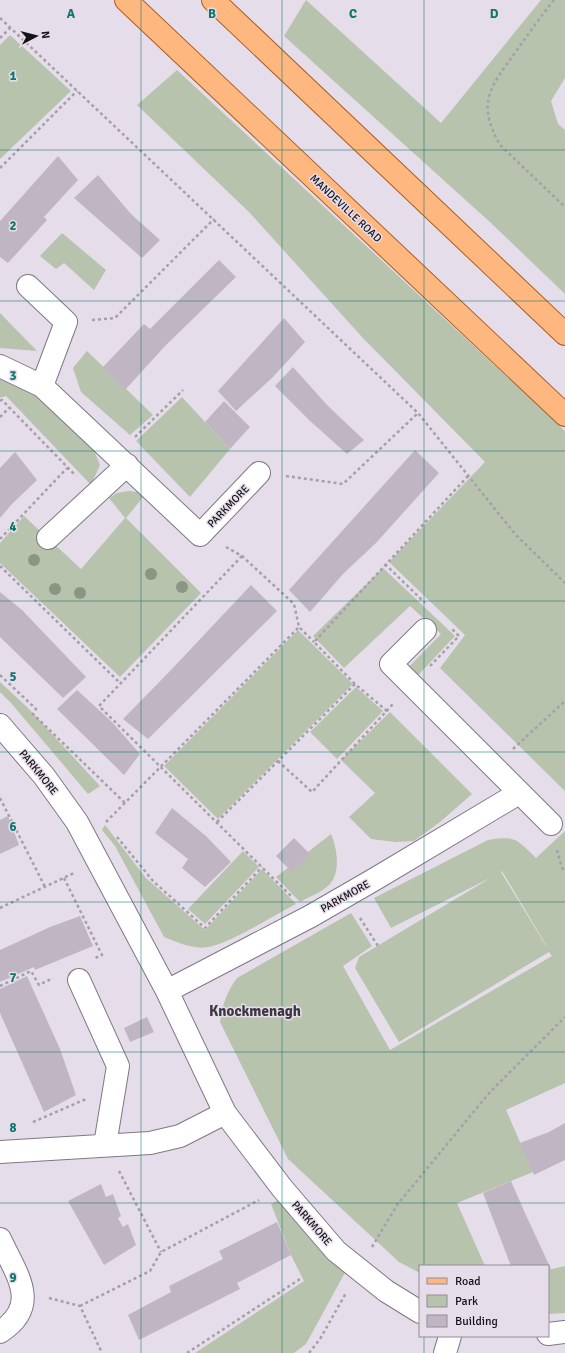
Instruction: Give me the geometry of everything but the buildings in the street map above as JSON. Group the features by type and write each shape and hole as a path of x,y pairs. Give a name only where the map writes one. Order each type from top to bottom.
{"main road":[{"name":"MANDEVILLE ROAD","path":"126,0 565,415"},
{"path":"213,0 565,334"}],"street":[{"path":"28,286 66,322 42,386"},
{"name":"PARKMORE","path":"0,366 42,386 200,534 259,473"},
{"path":"48,538 94,495 121,460"},
{"path":"425,630 391,664 551,824"},
{"name":"PARKMORE","path":"0,725 44,776 88,840 167,991 225,1113 282,1188 336,1251 386,1291 419,1311"},
{"name":"PARKMORE","path":"167,991 311,916 519,793"},
{"path":"75,972 118,1066 105,1146"},
{"path":"0,1152 150,1143 180,1136 225,1113"},
{"path":"0,1239 24,1290 23,1304 19,1315 11,1325 0,1332"},
{"path":"549,1334 565,1332"},
{"path":"446,1353 450,1337"}],"path":[{"path":"554,0 494,82 488,105 489,120 500,145 565,207"},
{"path":"0,18 418,413 515,534 565,583"},
{"path":"0,38 10,28"},
{"path":"0,168 77,91"},
{"path":"66,322 115,318 214,219"},
{"path":"121,460 183,390"},
{"path":"0,401 2,400 94,495"},
{"path":"0,417 9,408"},
{"path":"259,473 343,484 418,413"},
{"path":"0,539 67,468"},
{"path":"314,642 468,476"},
{"path":"200,534 242,556 294,604 299,627 355,684 387,711"},
{"path":"242,556 98,706 311,916"},
{"path":"0,566 120,683"},
{"path":"88,840 299,627"},
{"path":"0,675 36,709 33,714 125,804"},
{"path":"217,822 355,684"},
{"path":"278,761 312,792 412,685"},
{"path":"494,768 565,701"},
{"path":"0,798 45,887"},
{"path":"105,823 110,829"},
{"path":"115,834 153,881 205,928 262,867"},
{"path":"0,908 98,861"},
{"path":"0,986 31,971 39,985 75,972 102,955 64,878"},
{"path":"346,895 378,946"},
{"path":"309,1353 320,1339 359,1269 402,1199 490,1092 565,1016"},
{"path":"29,1124 115,1086"},
{"path":"105,1146 161,1252"},
{"path":"24,1290 80,1306 150,1271 161,1252 282,1188"},
{"path":"187,1353 300,1279"},
{"path":"80,1306 102,1353"}],"green space":[{"path":"306,0 441,123 541,0 565,0 565,78 551,101 558,124 565,130 565,294 491,223 284,36"},
{"path":"10,35 71,91 0,159 0,45"},
{"path":"177,70 565,431 565,791 440,668 465,635 389,562 485,462 362,337 249,212 137,105"},
{"path":"62,233 106,270 94,290 64,263 56,269 40,256"},
{"path":"0,313 37,351 0,348"},
{"path":"87,351 153,415 130,435 81,392 73,368"},
{"path":"0,375 47,402 93,448 100,465 91,485 6,396 0,398"},
{"path":"182,397 230,449 190,497 136,441"},
{"path":"128,491 138,492 144,496 126,518 201,593 120,677 0,563 0,543 24,516 81,569 125,518 109,498 117,493"},
{"path":"383,568 455,636 407,687 398,678 441,634 410,606 344,668 313,636"},
{"path":"298,630 353,684 218,819 164,766"},
{"path":"0,682 28,708 100,786 88,794 0,692"},
{"path":"356,687 383,711 337,759 310,732"},
{"path":"390,712 472,794 440,822 414,841 395,842 371,839 349,817 375,793 341,760"},
{"path":"105,825 146,878 205,930 262,869 296,904 240,935 208,947 203,948 191,946 164,937 115,846 102,830"},
{"path":"565,831 565,1083 506,1110 533,1172 457,1203 485,1265 419,1265 419,1272 399,1262 288,1159 220,1022 222,1010 230,988 237,978 351,913 372,946 343,966 390,1050 552,956 549,952 399,1042 355,968 359,957 492,877 391,928 374,898 488,840 505,838 515,840 536,858","holes":["502,871 546,945 501,872"]},
{"path":"331,834 337,859 336,873 330,884 300,902 276,877"},
{"path":"243,851 259,867 205,924 188,909"},
{"path":"280,1199 347,1269 306,1344 294,1353 195,1353 304,1281 291,1255 271,1204"},
{"path":"565,1266 565,1313 549,1314 549,1270"}],"district":[{"name":"Knockmenagh","path":"255,1011"}]}
